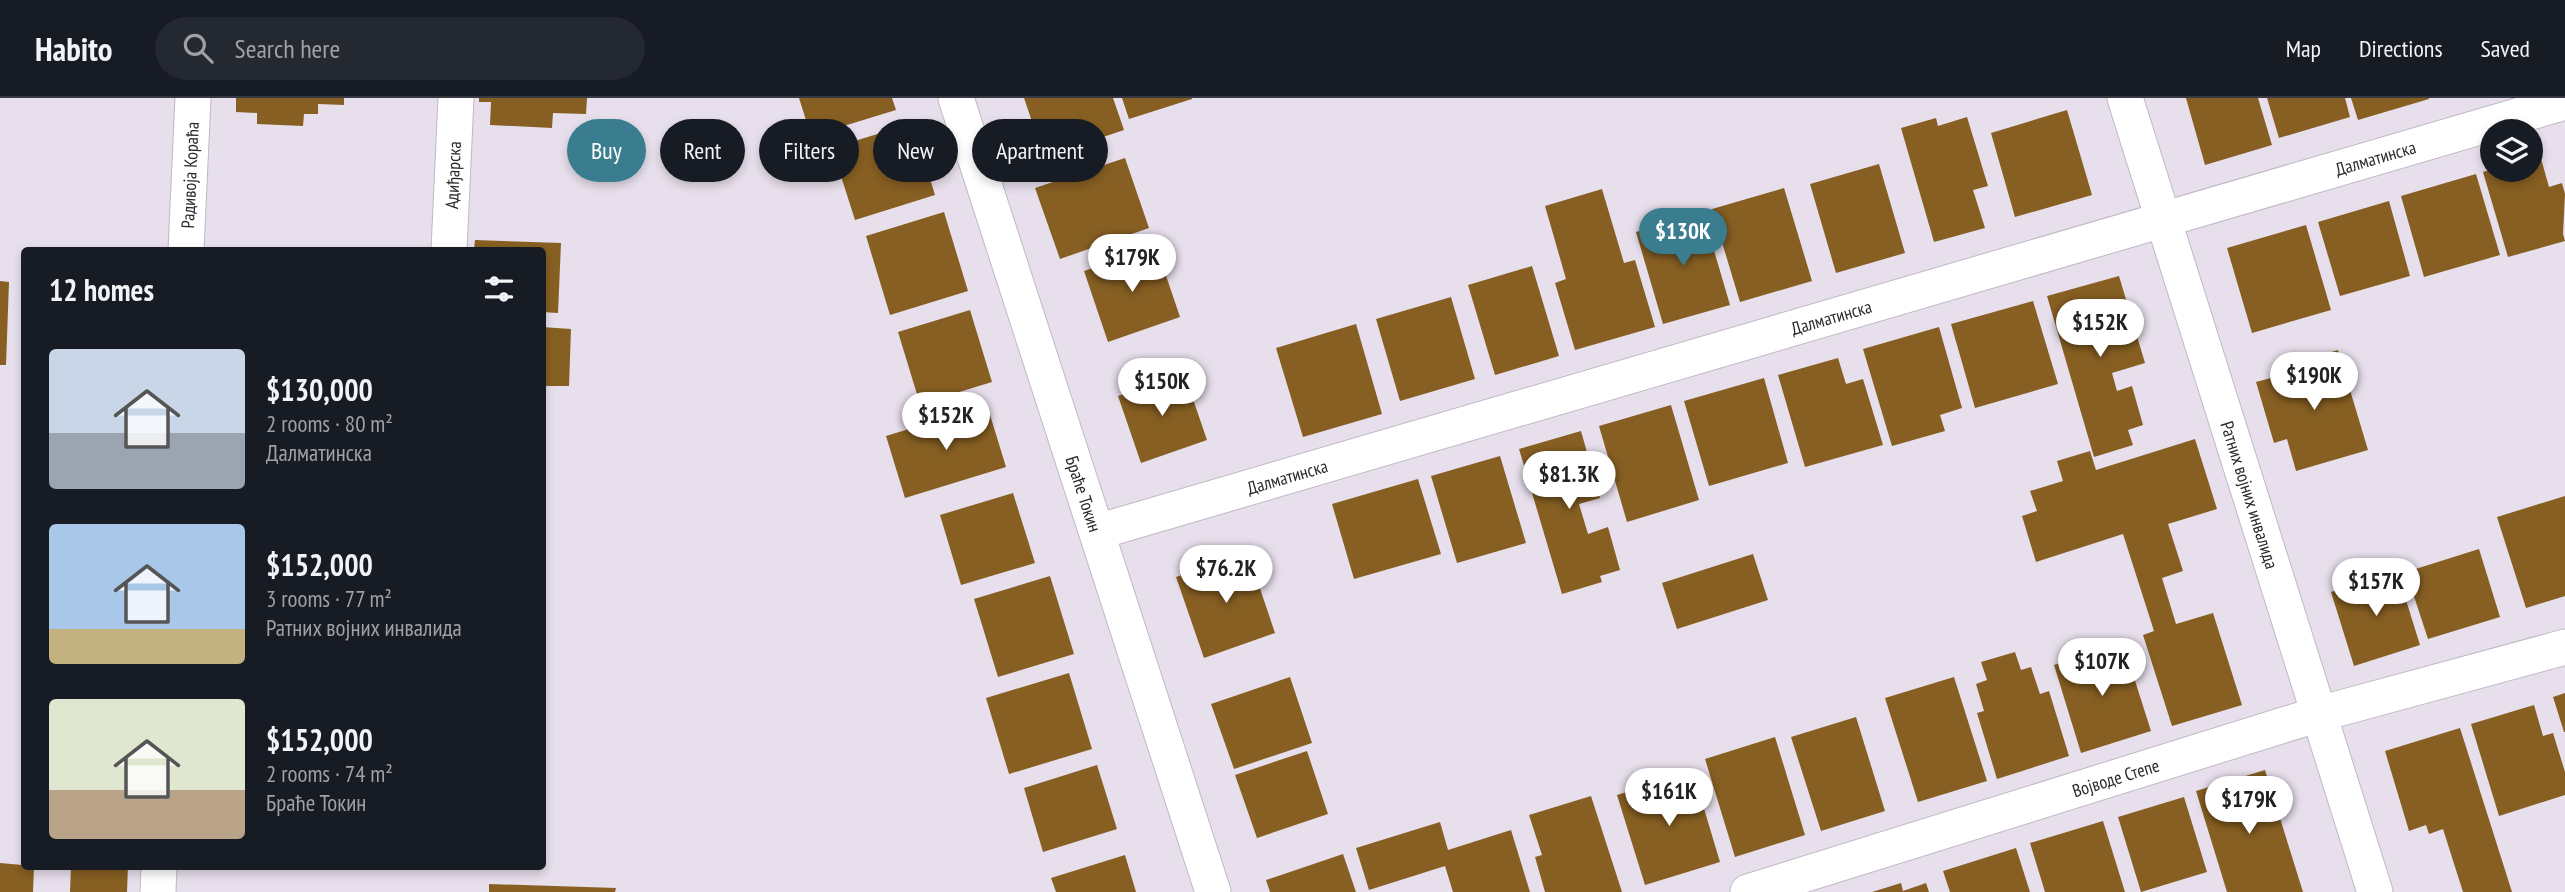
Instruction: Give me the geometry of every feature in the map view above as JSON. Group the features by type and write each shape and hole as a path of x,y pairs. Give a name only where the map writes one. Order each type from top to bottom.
{"street":[{"name":"Радивоја Кораћа","path":"186,247 193,98"},
{"name":"Адиђарска","path":"449,247 456,98"},
{"name":"Браће Токин","path":"956,98 1213,892"},
{"name":"Ратних војних инвалида","path":"2125,98 2375,892"},
{"name":"Далматинска","path":"1097,532 2565,102"},
{"name":"Војводе Степе","path":"1748,892 2319,714 2565,647"},
{"path":"158,892 159,870"}],"building":[{"path":"236,98 344,98 344,105 318,104 318,114 304,114 303,126 257,124 257,113 236,112"},
{"path":"479,98 587,98 586,114 553,113 552,128 490,125 491,102 479,102"},
{"path":"799,98 892,98 896,110 859,121 859,119 806,119"},
{"path":"1024,98 1113,98 1124,130 1108,135 1108,119 1031,119"},
{"path":"1122,98 1192,98 1192,99 1129,119"},
{"path":"2186,98 2258,98 2272,145 2205,165"},
{"path":"2267,98 2345,98 2350,117 2279,138"},
{"path":"2351,98 2429,98 2429,99 2358,120"},
{"path":"2067,110 2092,195 2015,217 1991,133"},
{"path":"1967,117 1988,186 1973,190 1985,228 1934,242 1901,128 1936,118 1938,126"},
{"path":"873,135 873,182 931,182 935,195 855,220 843,182 859,182 859,140"},
{"path":"1125,158 1149,228 1060,259 1035,188 1053,182 1108,182 1108,164"},
{"path":"1879,164 1905,253 1836,273 1810,184"},
{"path":"2543,166 2549,187 2562,183 2565,194 2565,241 2508,257 2486,182 2543,182"},
{"path":"2476,174 2500,255 2424,277 2401,196"},
{"path":"1784,188 1812,281 1740,302 1712,209"},
{"path":"1602,189 1624,263 1635,260 1655,327 1575,350 1555,283 1566,279 1545,206"},
{"path":"2389,201 2410,276 2340,296 2318,222"},
{"path":"944,212 968,291 890,315 866,236"},
{"path":"1703,213 1730,305 1663,324 1636,232"},
{"path":"2306,225 2331,310 2252,333 2227,248"},
{"path":"475,240 561,243 558,313 546,312 546,247 474,247"},
{"path":"1156,246 1180,317 1108,342 1084,271"},
{"path":"1532,266 1559,356 1495,375 1468,285"},
{"path":"2119,276 2145,363 2112,373 2117,391 2132,386 2143,425 2128,430 2133,445 2094,457 2047,296"},
{"path":"0,281 9,282 6,365 0,365"},
{"path":"1451,297 1475,379 1400,401 1376,319"},
{"path":"2033,301 2058,384 1975,408 1951,324"},
{"path":"970,310 992,382 920,404 898,332"},
{"path":"1356,324 1382,414 1303,437 1276,348"},
{"path":"546,327 571,329 569,386 546,386"},
{"path":"1939,327 1962,408 1940,415 1945,431 1892,446 1863,349"},
{"path":"2338,350 2368,450 2296,471 2287,439 2274,443 2256,382 2303,369 2301,361"},
{"path":"1838,358 1846,384 1863,379 1883,445 1805,467 1778,375"},
{"path":"1184,373 1207,440 1141,463 1118,396"},
{"path":"1764,378 1788,463 1709,486 1684,401"},
{"path":"987,405 1006,467 905,498 886,436"},
{"path":"1671,405 1699,500 1627,522 1599,426"},
{"path":"1581,431 1600,498 1579,504 1588,534 1608,527 1620,570 1600,576 1602,582 1562,594 1519,449"},
{"path":"2195,439 2217,509 2168,524 2183,571 2162,578 2176,624 2213,613 2242,705 2172,726 2143,635 2154,631 2123,534 2036,562 2022,516 2037,511 2030,491 2063,481 2057,461 2090,451 2096,470"},
{"path":"1500,456 1526,543 1457,563 1431,476"},
{"path":"1418,479 1441,554 1354,579 1332,504"},
{"path":"1013,493 1035,563 961,585 940,515"},
{"path":"2565,496 2565,596 2526,608 2497,517"},
{"path":"2479,549 2500,617 2428,639 2406,572"},
{"path":"1248,553 1275,633 1204,658 1176,577"},
{"path":"1753,554 1768,600 1677,629 1662,583"},
{"path":"2397,571 2420,645 2354,666 2331,592"},
{"path":"1050,576 1074,654 998,677 974,599"},
{"path":"2123,643 2151,731 2081,753 2054,665"},
{"path":"2015,652 2021,670 2031,667 2040,694 2049,691 2069,756 1997,779 1977,713 1984,711 1976,684 1987,680 1981,662"},
{"path":"1069,673 1092,749 1009,774 986,698"},
{"path":"1290,677 1312,743 1234,769 1211,704"},
{"path":"1954,677 1987,781 1918,802 1885,698"},
{"path":"2565,693 2565,732 2564,732 2553,697"},
{"path":"2534,705 2543,736 2553,733 2565,772 2565,795 2499,816 2471,724"},
{"path":"1856,717 1885,811 1821,831 1791,737"},
{"path":"2460,728 2512,892 2463,892 2443,829 2429,834 2426,825 2409,831 2385,751"},
{"path":"1775,737 1805,835 1735,857 1705,759"},
{"path":"1307,751 1328,814 1257,838 1235,775"},
{"path":"1097,765 1117,829 1043,852 1024,788"},
{"path":"2265,770 2303,892 2227,892 2196,791"},
{"path":"1693,772 1720,862 1645,885 1617,795"},
{"path":"1591,796 1622,892 1545,892 1535,857 1542,855 1529,815"},
{"path":"2184,797 2207,872 2141,892 2118,817"},
{"path":"2103,821 2125,892 2045,892 2030,843"},
{"path":"1440,822 1448,850 1511,830 1530,892 1453,892 1445,866 1369,890 1356,848"},
{"path":"2016,848 2030,892 1950,892 1943,871"},
{"path":"1343,854 1356,892 1270,892 1266,880"},
{"path":"1125,855 1136,892 1056,892 1051,878"},
{"path":"0,863 21,865 21,870 34,870 33,892 0,892"},
{"path":"71,870 128,870 127,892 70,892"},
{"path":"1901,883 1903,891 1926,883 1929,892 1872,892"},
{"path":"489,884 616,888 615,892 489,892"}]}
